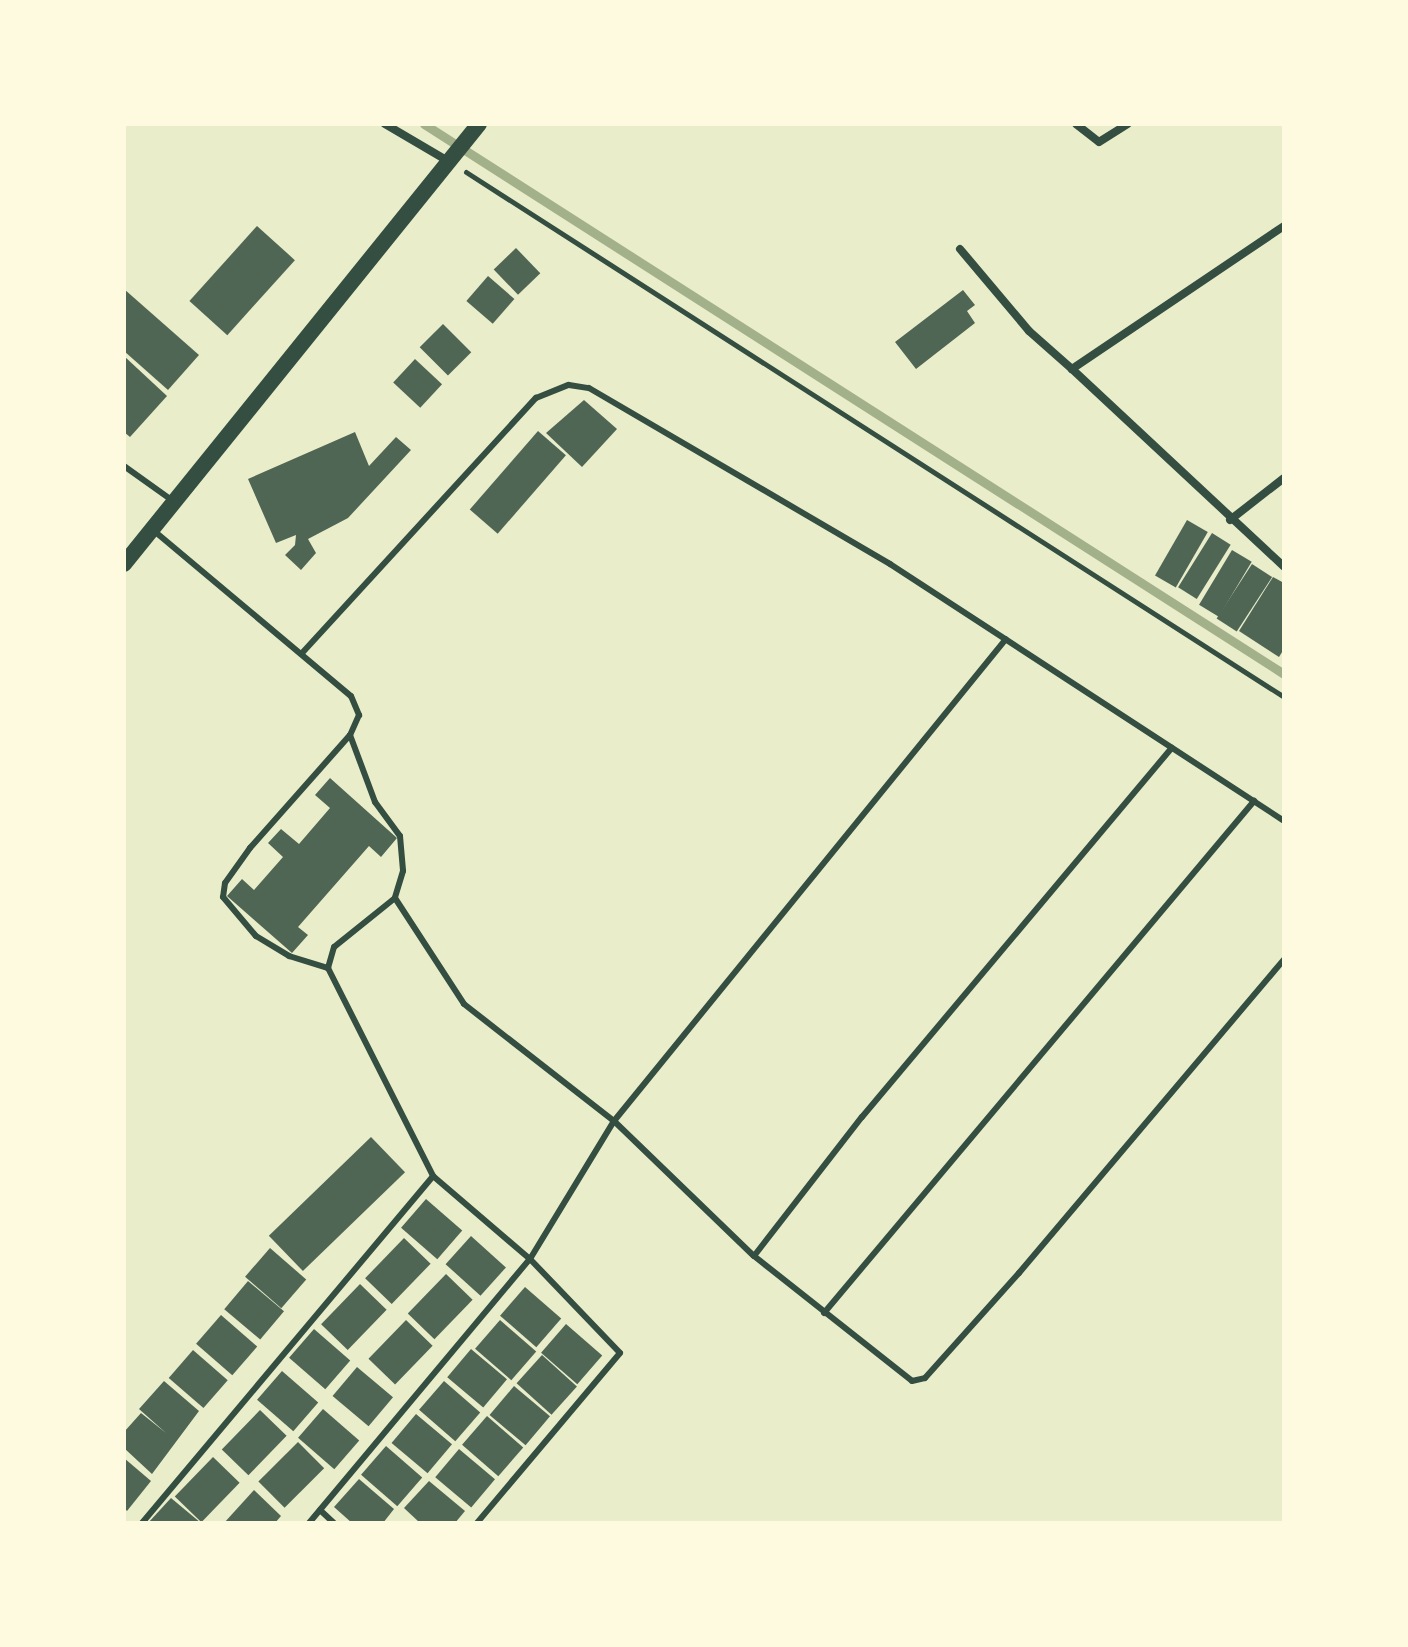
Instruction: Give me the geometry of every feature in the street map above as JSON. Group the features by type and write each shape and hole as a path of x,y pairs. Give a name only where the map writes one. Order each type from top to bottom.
{"main road":[{"path":"124,564 475,128"}],"street":[{"path":"385,124 451,158"},
{"path":"1076,124 1099,142 1109,139 1128,124"},
{"path":"1072,369 1284,226"},
{"path":"960,249 1029,331 1284,567"},
{"path":"1230,520 1284,478"}],"lane":[{"path":"303,652 536,398 569,385 589,388 890,564 1284,821"},
{"path":"124,466 176,503"},
{"path":"153,530 303,652 351,696 359,715 350,735 250,848 225,883 223,897 256,936 289,956 328,968"},
{"path":"309,1523 530,1259 614,1121 1006,639"},
{"path":"350,735 375,802 400,836 403,871 395,898 334,947 328,968 433,1176 530,1259 620,1353 477,1523"},
{"path":"754,1256 862,1117 1172,748"},
{"path":"824,1313 1254,801"},
{"path":"395,898 464,1004 614,1121 754,1256 905,1379 925,1378 1284,959"},
{"path":"142,1523 433,1176"},
{"path":"320,1510 334,1523"}],"path":[{"path":"451,158 1284,697"}],"building":[{"path":"257,226 295,260 227,335 189,301"},
{"path":"516,248 540,273 518,295 494,270"},
{"path":"488,276 514,299 493,324 466,301"},
{"path":"124,289 199,355 168,390 124,351"},
{"path":"963,290 975,305 967,311 975,323 916,369 895,342"},
{"path":"443,324 471,352 448,376 420,347"},
{"path":"124,356 167,396 130,437 124,432"},
{"path":"415,359 442,384 420,408 393,382"},
{"path":"584,400 617,429 582,467 546,433"},
{"path":"538,431 566,455 498,534 470,509"},
{"path":"355,432 369,466 396,437 411,450 348,518 308,539 316,553 301,570 285,555 295,545 296,535 276,543 248,479"},
{"path":"1187,520 1208,532 1176,587 1155,575"},
{"path":"1212,533 1231,545 1197,599 1178,587"},
{"path":"1232,550 1252,562 1219,617 1199,605"},
{"path":"1252,564 1272,577 1237,632 1217,619"},
{"path":"1273,577 1284,583 1284,649 1279,657 1239,631"},
{"path":"330,778 397,838 381,857 369,846 298,927 308,935 292,953 227,896 242,879 254,890 283,857 268,843 281,829 299,844 330,808 315,795"},
{"path":"371,1137 405,1172 303,1271 269,1236"},
{"path":"426,1199 462,1230 437,1259 401,1228"},
{"path":"471,1236 506,1267 481,1296 446,1264"},
{"path":"404,1238 431,1264 392,1304 365,1278"},
{"path":"270,1248 306,1279 281,1308 245,1277"},
{"path":"446,1274 473,1300 434,1339 408,1314"},
{"path":"248,1281 284,1311 260,1340 224,1309"},
{"path":"360,1284 387,1310 348,1350 321,1324"},
{"path":"525,1287 561,1318 536,1347 500,1316"},
{"path":"221,1315 257,1346 232,1375 196,1344"},
{"path":"406,1320 433,1346 395,1385 368,1359"},
{"path":"500,1320 536,1351 511,1380 475,1349"},
{"path":"566,1324 602,1355 577,1384 541,1353"},
{"path":"314,1329 350,1360 325,1389 289,1358"},
{"path":"471,1349 507,1379 483,1408 447,1377"},
{"path":"193,1350 228,1380 203,1408 169,1378"},
{"path":"542,1355 577,1386 552,1415 517,1383"},
{"path":"357,1367 393,1397 369,1426 333,1396"},
{"path":"282,1371 318,1402 293,1431 257,1400"},
{"path":"164,1381 199,1411 152,1474 124,1448 124,1432 141,1413 166,1433 139,1409"},
{"path":"444,1381 480,1412 455,1441 419,1410"},
{"path":"514,1386 550,1416 526,1445 490,1415"},
{"path":"323,1409 359,1440 334,1469 298,1438"},
{"path":"260,1410 287,1436 248,1475 222,1450"},
{"path":"416,1414 452,1444 428,1473 392,1443"},
{"path":"487,1416 523,1447 498,1476 462,1445"},
{"path":"298,1442 324,1468 285,1508 258,1482"},
{"path":"386,1446 422,1477 397,1506 361,1475"},
{"path":"459,1449 495,1479 471,1508 435,1477"},
{"path":"213,1457 240,1483 201,1522 175,1497"},
{"path":"124,1458 151,1481 127,1511 124,1508"},
{"path":"359,1479 394,1509 383,1523 352,1523 334,1507"},
{"path":"429,1481 465,1511 455,1523 420,1523 404,1508"},
{"path":"254,1490 281,1516 275,1523 224,1523"},
{"path":"171,1498 201,1523 148,1523"}],"waterway":[{"path":"424,124 1284,674"}]}
